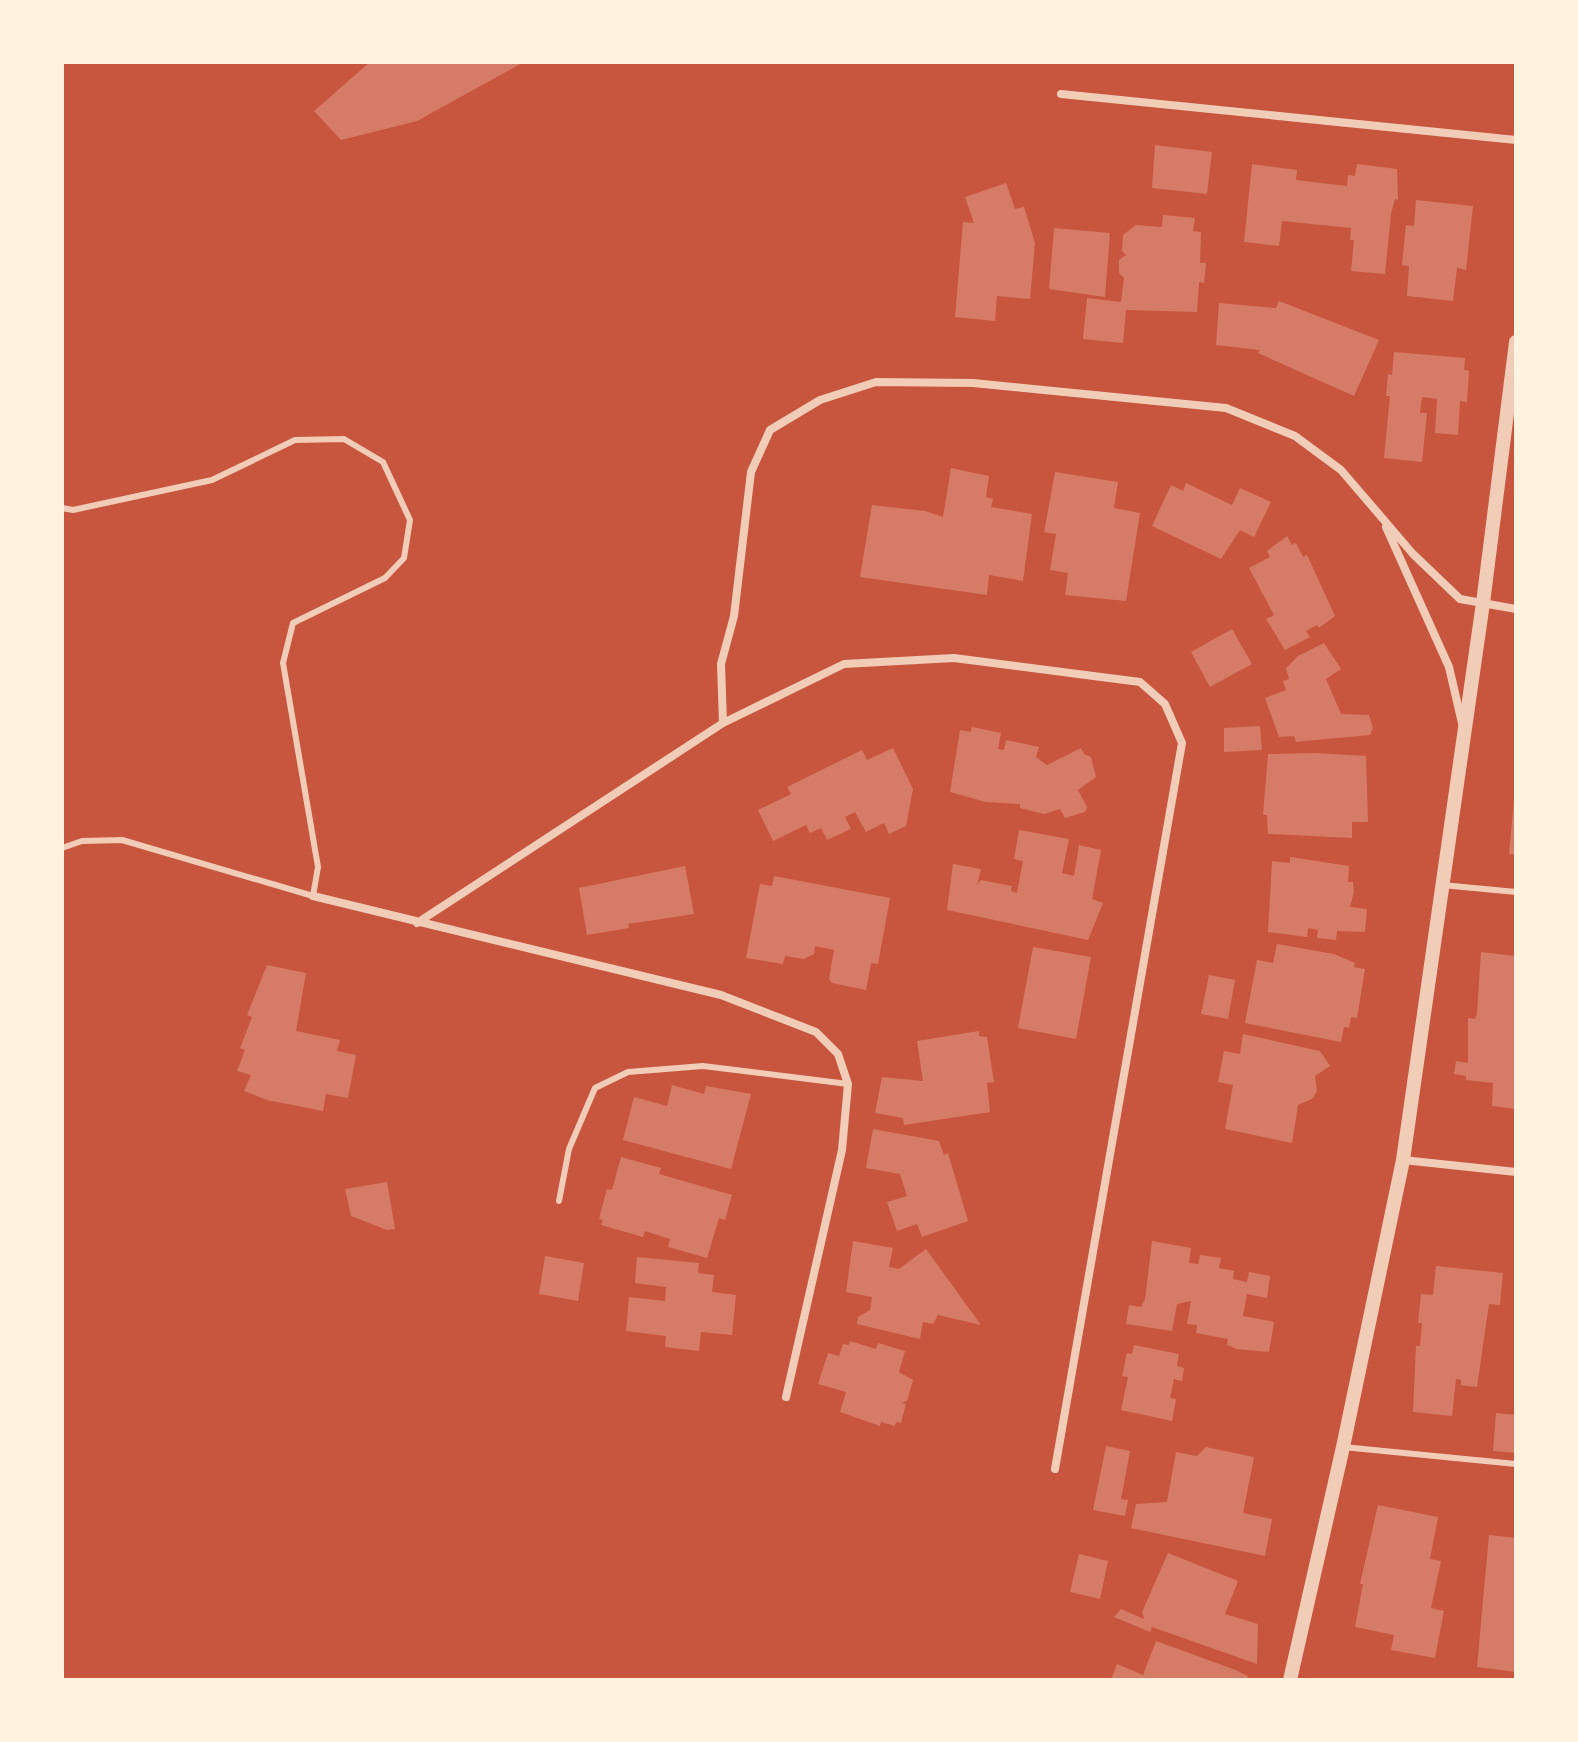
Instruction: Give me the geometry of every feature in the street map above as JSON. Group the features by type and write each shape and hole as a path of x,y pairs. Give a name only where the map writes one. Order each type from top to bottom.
{"street":[{"path":"1061,94 1516,140"},
{"path":"1290,1680 1403,1160 1483,603 1516,342"},
{"path":"723,723 721,664 734,616 751,472 770,430 820,400 876,382 973,383 1226,408 1295,436 1341,470 1460,599 1516,609"},
{"path":"1383,519 1449,667 1464,733"},
{"path":"417,923 723,723 844,664 954,658 1140,682 1165,704 1182,743 1055,1469"},
{"path":"313,896 721,995 816,1032 838,1054 848,1084 842,1150 786,1397"},
{"path":"1403,1160 1516,1172"}],"lane":[{"path":"62,508 73,510 212,480 295,440 344,439 383,462 410,520 404,558 385,578 293,623 283,663 318,867 313,896 122,840 82,841 62,848"},
{"path":"1442,885 1516,892"},
{"path":"559,1201 569,1149 595,1088 628,1072 703,1066 848,1084"},
{"path":"1343,1447 1516,1464"}],"building":[{"path":"370,62 524,62 417,121 341,140 314,111"},
{"path":"1155,145 1212,152 1207,194 1152,188"},
{"path":"1252,164 1297,170 1296,180 1347,186 1348,175 1355,176 1357,164 1397,169 1398,200 1395,199 1391,214 1385,274 1351,271 1354,240 1350,240 1351,228 1282,221 1279,246 1244,242"},
{"path":"1006,183 1015,209 1024,207 1035,243 1030,299 997,296 995,321 955,317 963,222 974,223 965,197"},
{"path":"1416,200 1473,206 1466,270 1457,268 1453,301 1407,296 1409,266 1402,265 1406,225 1414,226"},
{"path":"1163,215 1195,218 1193,231 1201,232 1200,263 1206,263 1204,283 1199,282 1197,312 1126,310 1123,343 1083,339 1087,298 1121,302 1124,278 1119,273 1119,260 1126,255 1122,251 1123,235 1136,225 1162,227"},
{"path":"1054,228 1110,233 1105,297 1049,289"},
{"path":"1279,301 1379,340 1354,396 1258,353 1260,350 1216,345 1219,303 1276,308"},
{"path":"1394,352 1465,358 1464,370 1469,371 1467,402 1460,401 1458,435 1435,433 1437,399 1422,397 1420,413 1427,413 1422,462 1384,458 1390,396 1386,396 1388,374 1392,375"},
{"path":"951,468 989,476 986,497 993,499 991,507 1032,514 1023,581 989,575 987,595 860,577 872,505 925,511 943,517"},
{"path":"1055,472 1118,482 1114,508 1140,513 1126,601 1065,595 1068,573 1050,570 1056,534 1044,532"},
{"path":"1186,483 1232,505 1240,488 1271,502 1254,537 1240,530 1221,559 1152,526 1171,485 1183,491"},
{"path":"1287,536 1292,545 1296,543 1303,557 1307,555 1335,616 1319,628 1317,625 1306,631 1310,637 1285,650 1266,619 1274,615 1249,568 1270,557 1267,551"},
{"path":"1232,629 1252,664 1210,687 1191,652"},
{"path":"1324,643 1341,669 1326,679 1341,714 1369,715 1373,728 1370,735 1296,742 1294,736 1279,737 1265,698 1286,690 1283,681 1289,679 1286,668 1298,656"},
{"path":"1260,726 1262,750 1224,752 1224,728"},
{"path":"972,727 1001,733 998,749 1004,750 1006,740 1039,747 1036,757 1047,765 1081,748 1084,754 1091,757 1096,777 1078,790 1087,807 1085,812 1065,818 1060,809 1044,814 1020,808 1020,804 986,802 950,792 960,730 971,732"},
{"path":"893,748 913,789 906,826 889,834 884,823 866,832 855,812 845,817 851,829 827,840 821,828 810,833 806,825 773,841 758,810 791,794 787,787 862,750 867,760"},
{"path":"1268,754 1366,756 1368,822 1352,822 1352,838 1268,834 1267,815 1263,815"},
{"path":"1516,799 1516,855 1509,854"},
{"path":"1019,830 1069,839 1062,873 1074,876 1079,845 1101,850 1092,899 1103,903 1088,940 947,910 953,864 981,869 977,885 981,880 1012,886 1011,891 1017,893 1023,861 1014,859"},
{"path":"1290,857 1349,866 1348,882 1353,882 1354,892 1350,907 1367,909 1365,932 1337,931 1336,940 1317,938 1318,930 1308,928 1307,937 1268,932 1272,861 1290,863"},
{"path":"685,866 694,914 628,924 629,928 587,935 579,888"},
{"path":"774,876 890,898 878,964 871,963 866,990 832,983 829,979 834,950 815,946 814,954 804,959 785,956 783,964 746,958 760,884 772,886"},
{"path":"1277,944 1334,954 1355,963 1354,967 1365,969 1357,1018 1351,1017 1349,1028 1344,1027 1341,1042 1245,1023 1257,960 1273,963"},
{"path":"1033,947 1091,957 1076,1039 1018,1028"},
{"path":"1481,952 1516,956 1516,1109 1492,1106 1493,1083 1466,1080 1466,1076 1454,1074 1456,1061 1468,1063 1468,1018 1475,1019 1477,1014"},
{"path":"267,965 306,973 296,1031 340,1040 337,1051 356,1055 348,1098 326,1094 323,1111 267,1100 244,1091 251,1075 237,1071 245,1050 240,1048 252,1017 247,1015"},
{"path":"1209,975 1235,980 1228,1019 1201,1014"},
{"path":"979,1031 979,1036 987,1037 994,1082 987,1083 990,1112 904,1125 903,1118 875,1113 882,1077 923,1081 917,1041"},
{"path":"1243,1034 1320,1051 1330,1066 1315,1076 1317,1091 1312,1099 1298,1105 1292,1143 1225,1129 1233,1085 1218,1082 1224,1051 1240,1054"},
{"path":"672,1085 704,1094 706,1086 751,1094 731,1169 623,1140 634,1097 667,1106"},
{"path":"873,1129 939,1141 944,1155 948,1153 968,1221 922,1237 917,1224 897,1231 887,1202 907,1196 900,1174 866,1168"},
{"path":"621,1157 661,1168 659,1174 732,1195 725,1220 719,1218 707,1258 668,1247 670,1239 645,1231 643,1237 601,1225 603,1220 599,1219 607,1189 612,1190"},
{"path":"387,1182 395,1229 387,1230 351,1216 345,1189"},
{"path":"853,1241 893,1248 889,1267 899,1269 926,1249 981,1325 938,1315 933,1324 923,1322 920,1339 857,1324 858,1317 870,1310 872,1297 846,1292"},
{"path":"1152,1241 1191,1248 1189,1263 1198,1264 1200,1255 1221,1258 1219,1268 1234,1271 1233,1279 1247,1282 1249,1272 1270,1276 1267,1298 1247,1294 1243,1316 1274,1322 1269,1352 1237,1349 1227,1345 1228,1339 1196,1333 1197,1325 1187,1324 1191,1301 1177,1304 1172,1331 1126,1324 1129,1305 1141,1307 1145,1299"},
{"path":"545,1256 584,1263 578,1301 539,1294"},
{"path":"637,1257 699,1263 698,1273 714,1275 712,1292 736,1295 732,1335 701,1332 699,1351 665,1347 666,1336 626,1331 629,1297 665,1301 666,1287 635,1283"},
{"path":"1436,1266 1503,1273 1500,1305 1489,1304 1477,1387 1461,1385 1461,1380 1456,1379 1452,1416 1413,1412 1416,1346 1420,1346 1422,1323 1418,1323 1421,1294 1433,1295"},
{"path":"850,1341 876,1349 878,1343 905,1351 899,1372 913,1380 907,1401 901,1403 906,1404 901,1423 896,1422 895,1426 881,1422 880,1426 840,1412 846,1392 818,1384 828,1353 839,1356 843,1344 849,1345"},
{"path":"1134,1345 1179,1354 1177,1366 1184,1368 1182,1381 1174,1379 1170,1398 1176,1399 1172,1421 1121,1410 1128,1377 1122,1376 1127,1353 1132,1354"},
{"path":"1496,1413 1516,1415 1516,1453 1493,1451"},
{"path":"1106,1446 1130,1451 1121,1499 1128,1500 1125,1516 1093,1510"},
{"path":"1206,1447 1254,1457 1243,1513 1272,1519 1265,1556 1131,1528 1136,1504 1167,1502 1176,1452 1197,1456"},
{"path":"1378,1505 1438,1517 1430,1559 1441,1561 1431,1608 1444,1611 1435,1658 1391,1650 1394,1635 1355,1627 1363,1584 1360,1584"},
{"path":"1489,1535 1516,1538 1516,1672 1477,1667"},
{"path":"1168,1553 1238,1581 1225,1614 1258,1624 1257,1664 1152,1627 1150,1632 1114,1617 1121,1609 1144,1619 1142,1612"},
{"path":"1079,1554 1108,1561 1100,1599 1070,1592"},
{"path":"1156,1641 1248,1676 1246,1680 1111,1680 1117,1664 1143,1675"}]}
